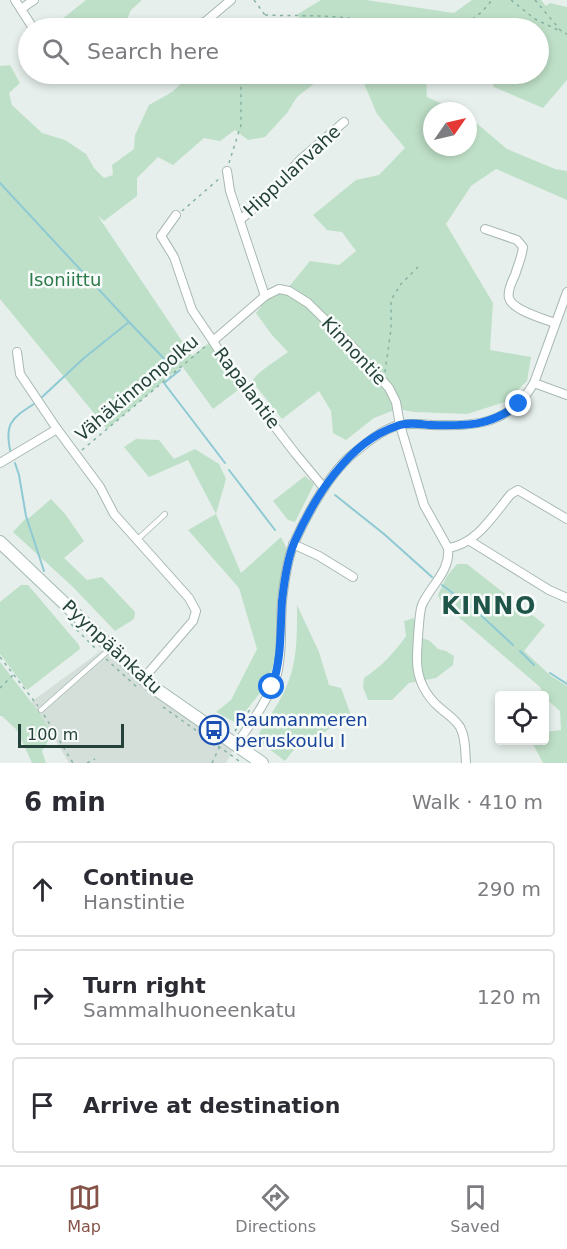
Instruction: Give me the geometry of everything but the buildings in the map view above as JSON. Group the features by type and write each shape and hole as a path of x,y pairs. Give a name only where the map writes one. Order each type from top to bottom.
{"main road":[{"name":"Pyynpäänkatu","path":"0,542 143,679 228,744 262,763"}],"street":[{"path":"15,0 27,18"},
{"path":"21,9 34,0"},
{"path":"210,18 231,0"},
{"name":"Hippulanvahe","path":"240,220 264,200 300,160 344,122"},
{"path":"227,171 230,191 265,296"},
{"path":"176,215 161,236 174,257 192,310 206,327 213,341"},
{"path":"484,229 517,240 523,247 508,298 512,304 555,323"},
{"name":"Kinnontie","path":"265,296 279,289 289,291 308,303 351,345 382,380 396,402 400,425 424,505 448,548"},
{"path":"228,744 268,694 276,674 282,641 282,602 293,544 324,488 337,470 354,453 384,432 400,425 469,426 500,417 519,404 527,396 534,383 567,292"},
{"name":"Rapalantie","path":"265,296 213,341 229,367 324,488"},
{"path":"17,352 20,374 100,487 114,514 189,598 196,611 193,621 143,679"},
{"path":"534,383 567,395"},
{"path":"0,463 57,429"},
{"path":"466,763 465,740 460,726 437,705 419,679 417,660 421,606 448,561 448,548 470,541 511,494 518,490 567,519"},
{"path":"470,541 549,590 567,598"},
{"path":"293,544 319,556 353,577"}],"lane":[{"path":"137,540 165,514"},
{"path":"41,710 110,649"}],"path":[{"path":"254,0 265,15 347,18"},
{"path":"475,18 492,0"},
{"path":"511,0 534,18"},
{"path":"536,0 562,32"},
{"path":"549,26 567,34"},
{"path":"176,215 227,171 241,125 242,84"},
{"path":"382,380 390,340 392,300 401,284 421,264"},
{"name":"Vähäkinnonpolku","path":"76,454 213,341"},
{"path":"0,657 41,710 73,763"},
{"path":"263,686 271,665"},
{"path":"0,688 14,674"},
{"path":"212,763 228,744 253,705"},
{"path":"87,763 95,759"}],"shaded area":[{"path":"105,648 147,689 233,750 226,763 69,763 31,702"}],"green space":[{"path":"86,0 142,0 131,10 128,18 64,18"},
{"path":"321,0 366,0 454,13 472,0 541,0 546,6 550,3 567,7 567,80 543,108 494,87 493,84 549,84 549,18 299,18 298,14"},
{"name":"Isoniittu","path":"10,65 18,79 19,84 9,93 12,105 42,133 65,140 86,154 94,168 104,178 113,175 112,165 134,149 135,135 149,105 172,92 181,84 313,84 297,97 287,113 265,137 248,140 235,130 220,141 204,138 173,165 158,157 137,178 137,196 104,221 98,216 192,356 209,343 242,387 213,409 182,366 107,429 0,299 0,66"},
{"path":"364,84 426,84 427,97 438,102 423,102 423,156 477,156 477,124 507,149 555,169 567,171 567,200 496,169 471,186 446,224 493,303 490,350 531,357 527,381 505,402 467,414 397,409 374,418 346,440 333,433 331,411 319,391 282,419 252,381 288,352 256,313 272,293 287,289 310,261 339,265 356,251 342,232 327,230 313,215 356,180 379,175 405,148 377,114"},
{"path":"136,439 159,440 174,459 195,449 219,464 226,479 216,514 188,460 149,477 124,447"},
{"path":"305,476 314,484 295,522 288,520 273,501"},
{"path":"51,499 84,541 64,558 87,580 102,577 135,612 134,619 115,631 73,587 13,532 26,518 29,518"},
{"path":"216,514 241,573 281,537 287,549 277,600 276,655 270,677 236,723 216,712 231,700 257,649 239,588 188,530"},
{"path":"457,564 467,564 545,625 524,651 551,676 567,686 567,763 543,763 534,745 549,745 549,732 561,730 560,711 549,701 549,691 542,691 441,602 438,595 447,576"},
{"path":"21,585 28,585 80,649 27,690 0,654 0,602"},
{"path":"297,605 319,652 329,685 341,688 354,723 334,725 325,732 303,738 285,761 256,739 289,680 296,648"},
{"path":"414,618 417,636 454,656 453,665 436,678 409,683 392,700 368,700 363,687 364,678 397,648 406,636 404,621"},
{"path":"0,662 39,712 52,734 42,751 46,763 32,763 17,730 0,716"}],"waterway":[{"path":"0,183 129,322 84,358 41,398"},
{"path":"129,322 172,367"},
{"path":"180,370 164,383 225,463"},
{"path":"11,454 8,436 11,424 19,414 34,404"},
{"path":"15,463 26,516 44,571"},
{"path":"229,470 275,530"},
{"path":"335,495 384,534 432,577"},
{"path":"442,585 473,608 513,645"},
{"path":"520,651 534,665"},
{"path":"550,673 567,684"}],"place":[{"name":"Raumanmeren peruskoulu I","path":"214,730"}],"district":[{"name":"KINNO","path":"489,606"}],"route":[{"path":"272,687 280,659 282,602 293,544 324,488 337,470 369,442 400,425 469,426 500,417 519,404"}]}
